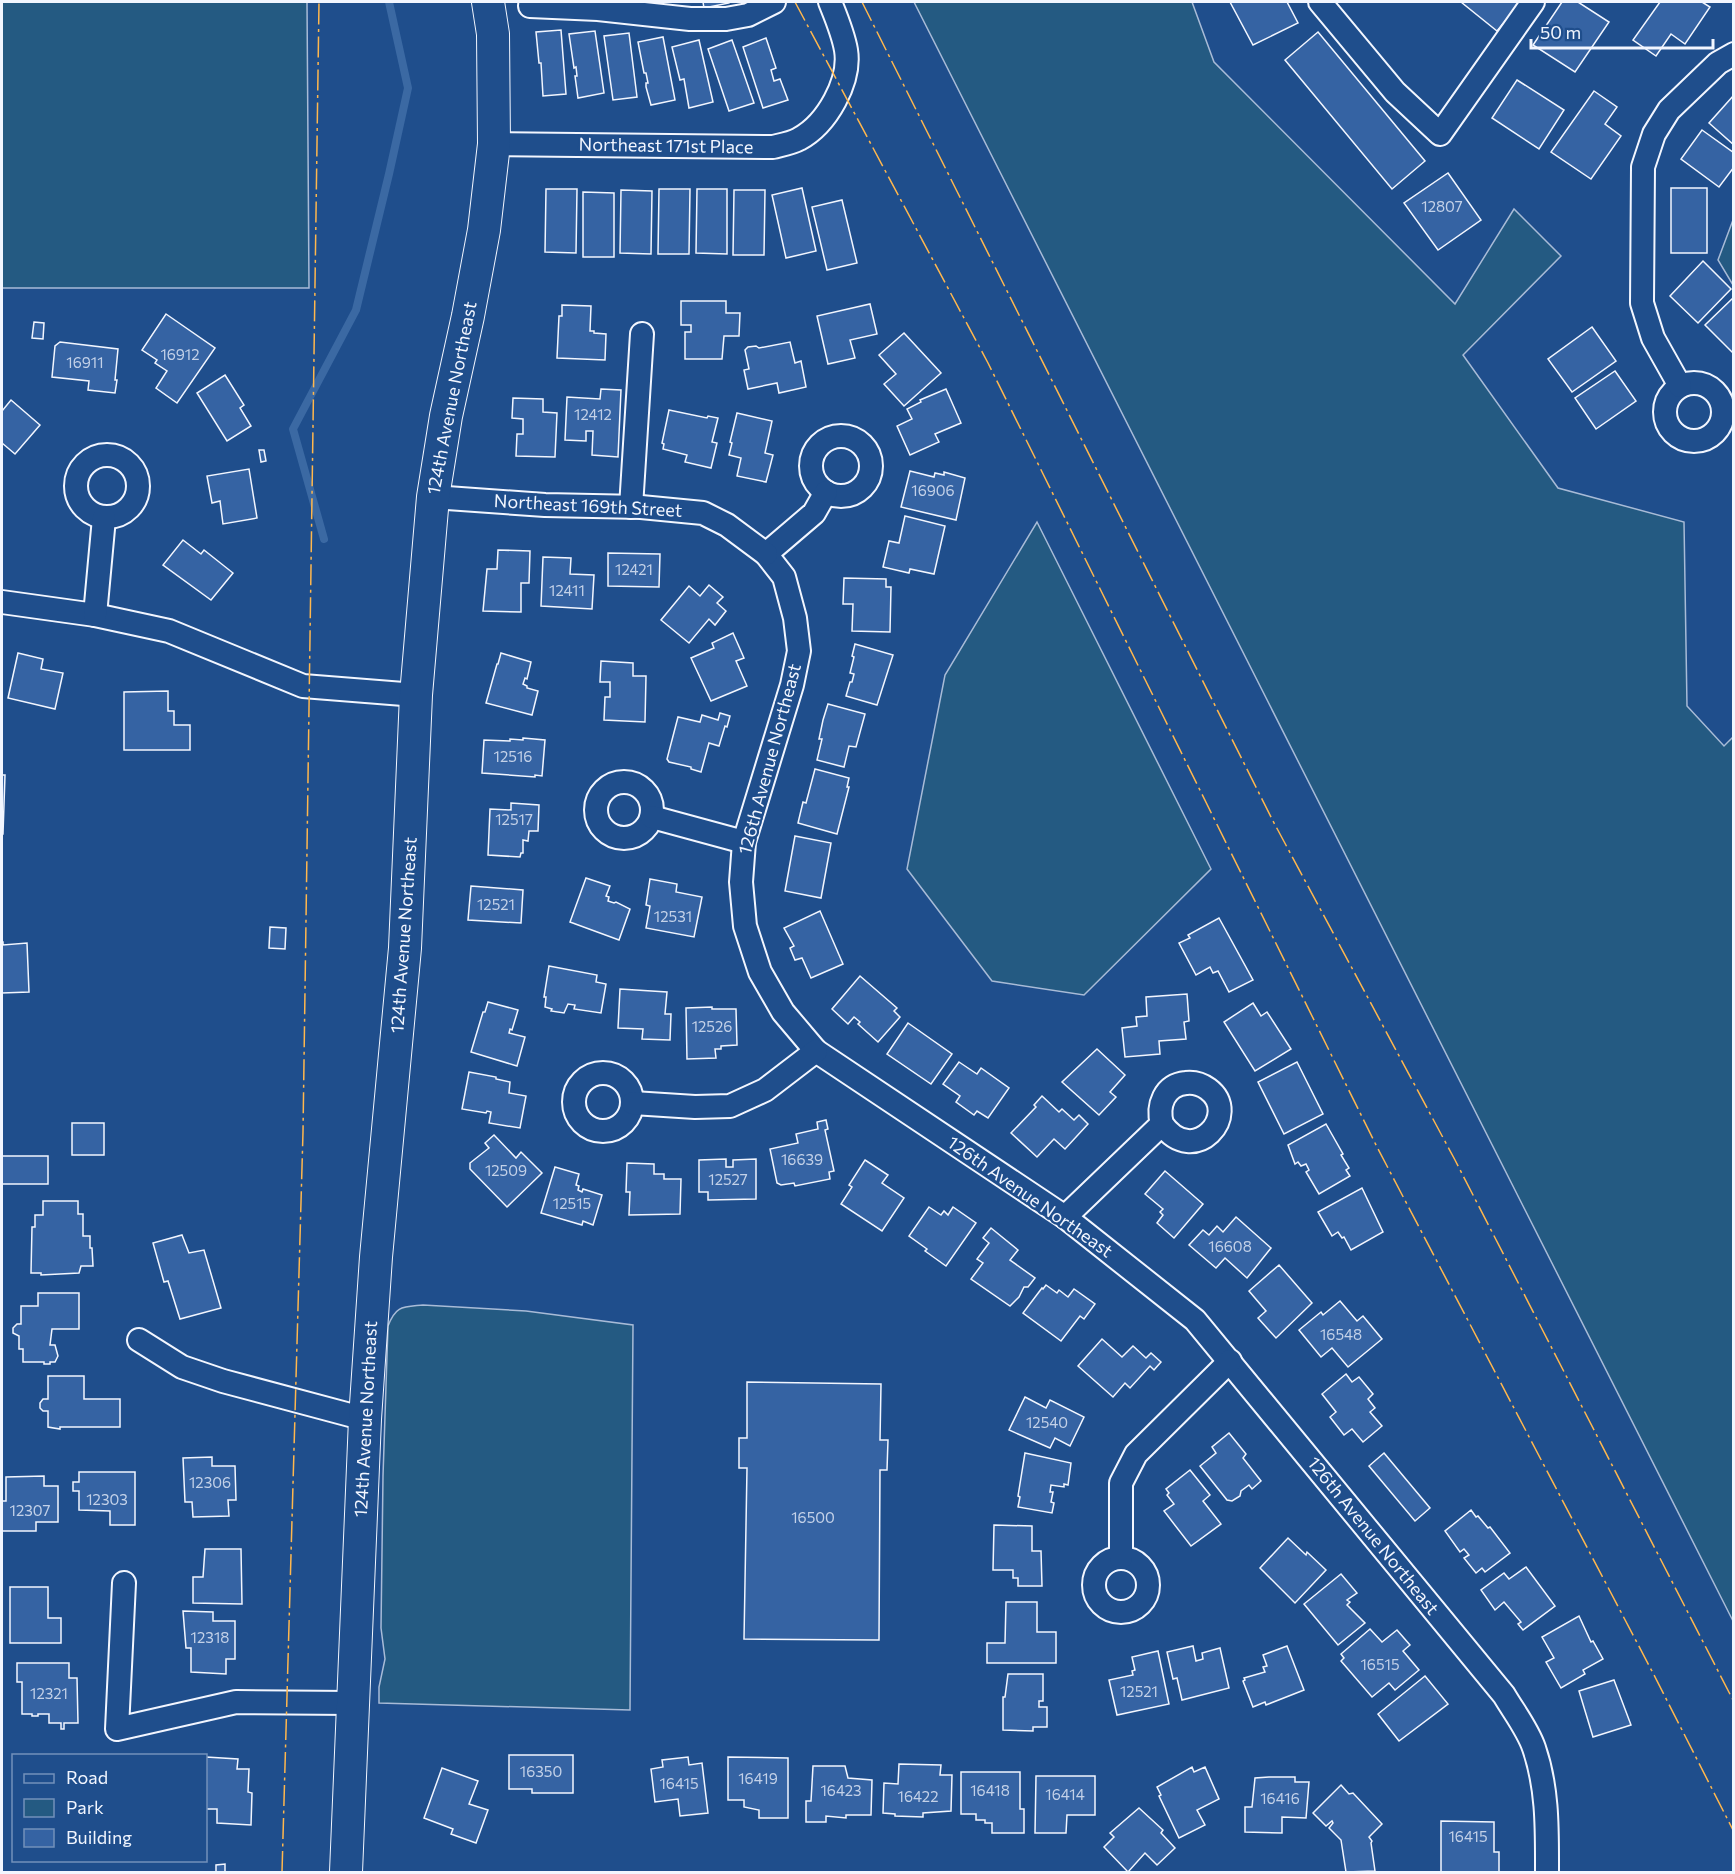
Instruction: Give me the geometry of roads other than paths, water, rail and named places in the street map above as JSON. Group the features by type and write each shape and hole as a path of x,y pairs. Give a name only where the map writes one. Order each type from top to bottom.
{"street":[{"name":"124th Avenue Northeast","path":"346,1872 365,1419 376,1257 405,948 416,695 433,497 446,416 484,230 494,144 493,34 488,2"},
{"path":"530,6 598,9 690,19 726,19 748,15 774,2"},
{"name":"Northeast 171st Place","path":"494,144 773,147 800,138 828,115 844,80 846,52 830,2"},
{"path":"1320,2 1395,92 1440,134 1533,2"},
{"path":"1680,386 1653,338 1642,303 1643,167 1654,134 1669,110 1718,63 1734,54"},
{"path":"631,507 642,334"},
{"path":"766,555 814,513 826,492"},
{"name":"Northeast 169th Street","path":"433,497 703,513 727,525 766,555"},
{"path":"95,615 104,518"},
{"name":"126th Avenue Northeast","path":"766,555 784,577 795,618 799,651 792,685 744,842 741,882 745,926 760,972 783,1012 816,1051 1065,1217 1195,1320 1504,1695 1534,1746 1545,1786 1546,1872"},
{"path":"2,602 95,615 169,631 303,686 416,695"},
{"path":"652,817 744,842"},
{"path":"633,1103 695,1107 730,1106 765,1090 816,1051"},
{"path":"1065,1217 1162,1124"},
{"path":"139,1340 182,1367 223,1381 365,1419"},
{"path":"1120,1558 1121,1483 1136,1454 1230,1361"},
{"path":"124,1582 117,1729 236,1702 352,1703"}],"waterway":[{"path":"324,539 293,429 356,310 389,174 408,88 389,2"}]}
